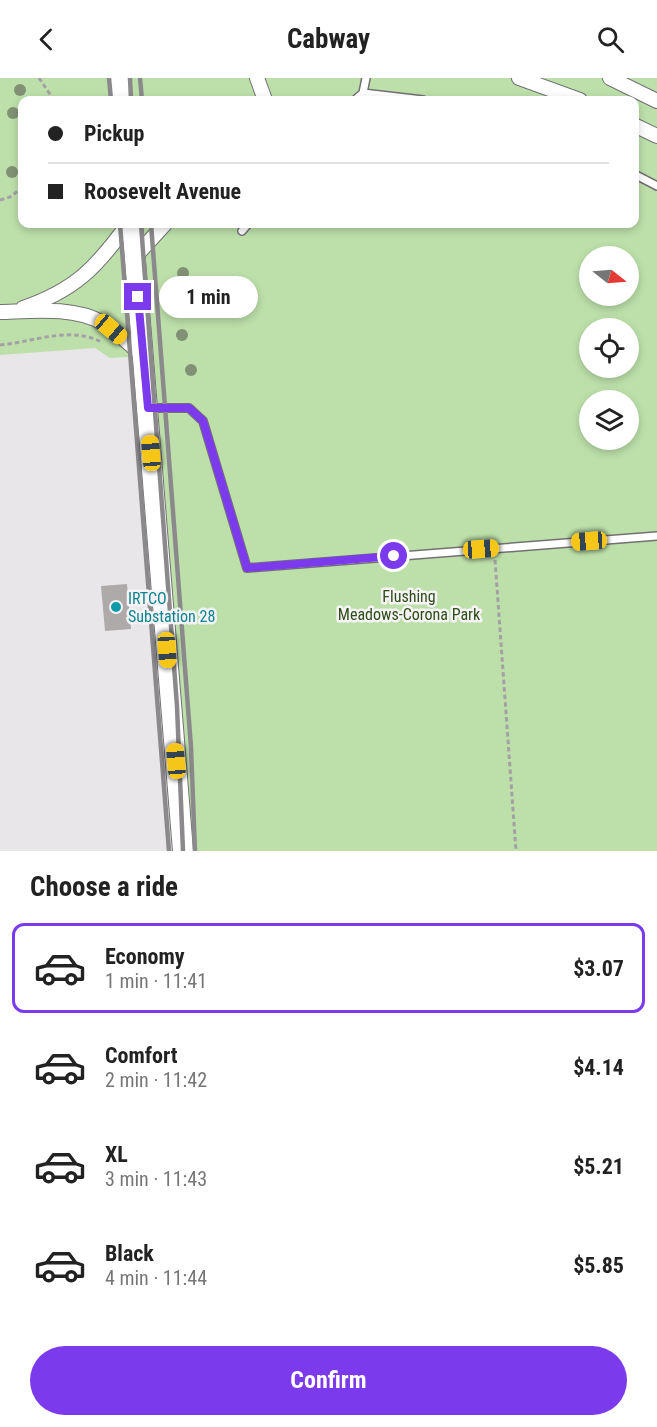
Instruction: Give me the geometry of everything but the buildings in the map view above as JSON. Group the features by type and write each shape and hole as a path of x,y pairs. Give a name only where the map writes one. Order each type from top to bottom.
{"main road":[{"path":"120,78 122,96"},
{"path":"130,228 148,408 183,851"}],"street":[{"path":"257,78 264,96"},
{"path":"519,78 569,96"},
{"path":"610,78 657,101"},
{"path":"639,127 657,136"},
{"path":"16,311 58,295 73,286 126,228"},
{"path":"134,258 161,228"},
{"path":"0,312 68,313 89,317 104,324 143,356"}],"lane":[{"path":"360,96 363,93 366,78"},
{"path":"363,93 389,96"},
{"path":"639,177 657,186"},
{"path":"148,408 189,408 203,421 247,568 657,536"}],"path":[{"path":"39,78 51,96"},
{"path":"0,200 18,191"},
{"path":"0,345 71,335 101,341 110,347"},
{"path":"494,549 516,851"}],"green space":[{"name":"Flushing Meadows-Corona Park","path":"0,78 657,78 657,851 183,851 143,356 110,358 95,348 0,355"}],"railway":[{"path":"109,78 111,96"},
{"path":"130,78 131,96"},
{"path":"140,78 142,96"},
{"path":"120,228 169,851"},
{"path":"141,228 177,706 183,851"},
{"path":"151,228 191,747 195,851"}],"place":[{"name":"IRTCO Substation 28","path":"116,607"}],"route":[{"path":"138,297 148,408 189,408 203,421 247,568 394,556"}]}
